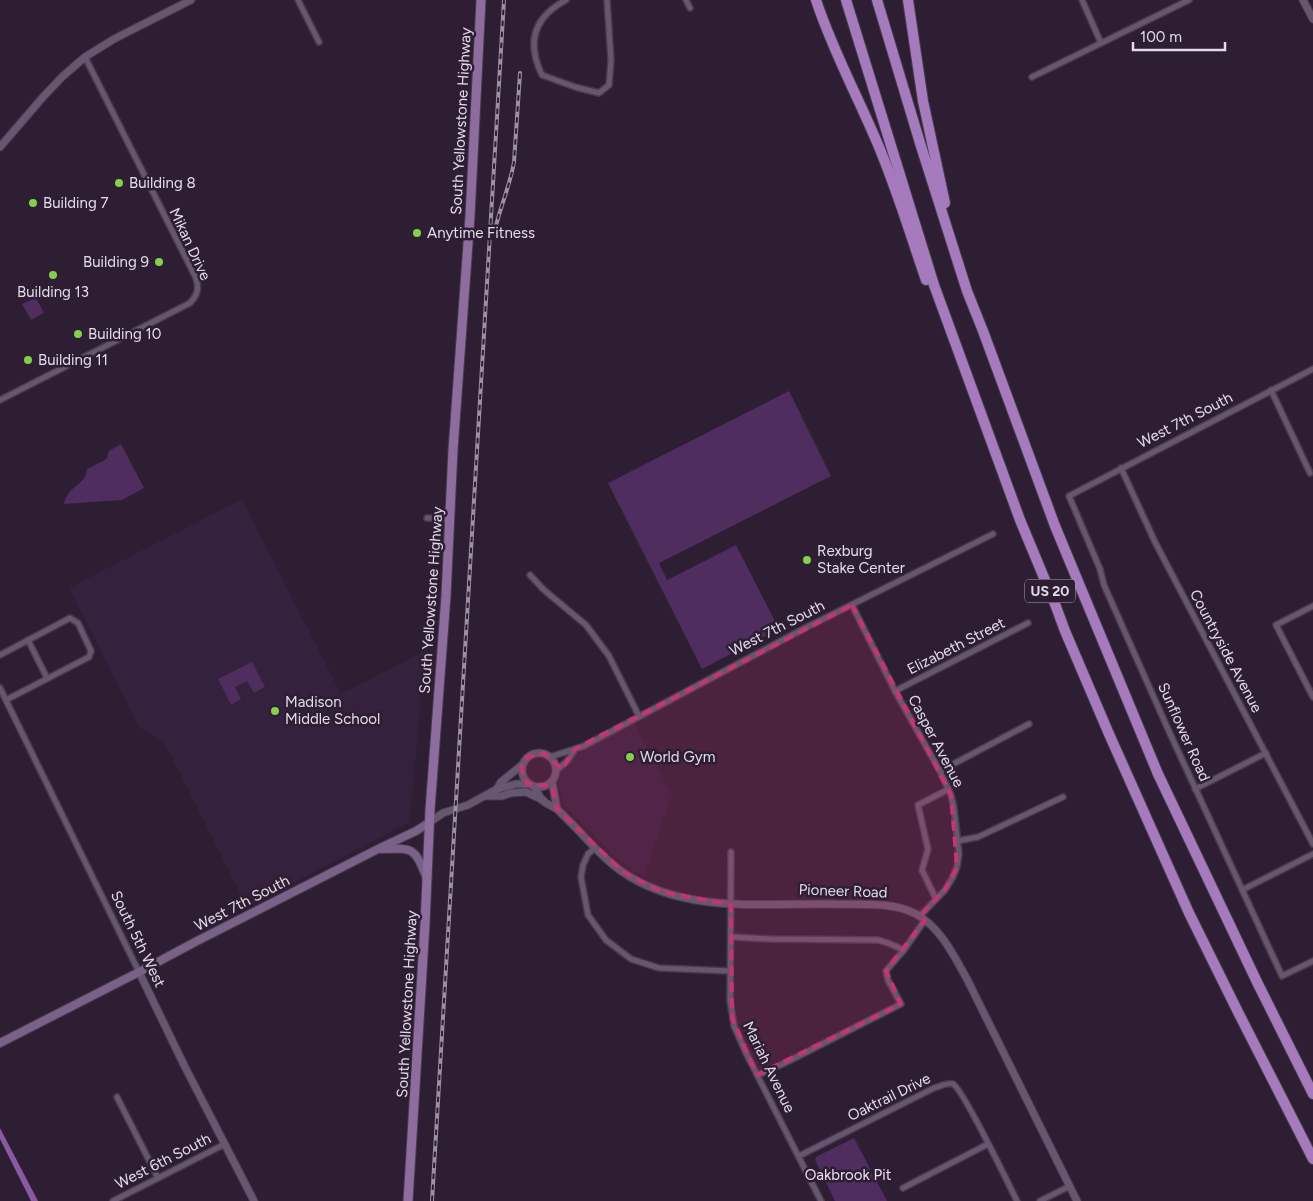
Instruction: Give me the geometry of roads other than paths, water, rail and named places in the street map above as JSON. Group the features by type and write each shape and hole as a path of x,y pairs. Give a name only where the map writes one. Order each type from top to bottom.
{"highway":[{"path":"816,0 836,52 882,153 929,290 955,355 976,400"},
{"name":"US 20","path":"846,0 934,285 1020,520 1065,632 1108,734 1197,930 1313,1158"},
{"name":"US 20","path":"877,0 967,291 1055,526 1158,774 1257,982 1313,1094"},
{"path":"908,0 927,122 967,291"}],"main road":[{"name":"South Yellowstone Highway","path":"408,1201 453,450 470,216 481,0"},
{"name":"West 7th South","path":"0,1043 416,831 430,822"},
{"path":"378,849 404,848 411,851 417,856 427,878"}],"street":[{"path":"0,147 43,97 85,57 114,39 191,0"},
{"path":"298,0 319,42"},
{"path":"566,0 555,6 543,17 534,37 536,64 542,74 575,87 599,93 609,85 611,60 607,0"},
{"path":"686,0 690,8"},
{"path":"1082,0 1101,43"},
{"path":"1032,77 1189,0"},
{"path":"1303,0 1313,19"},
{"name":"Mikan Drive","path":"0,400 190,303 196,296 199,288 196,278 85,57"},
{"name":"West 7th South","path":"1069,496 1313,369"},
{"path":"1271,390 1310,472"},
{"name":"Countryside Avenue","path":"1121,468 1155,542 1313,844"},
{"name":"Sunflower Road","path":"1069,496 1100,569 1104,585 1195,789 1282,976 1313,961"},
{"path":"427,518 450,518"},
{"name":"West 7th South","path":"550,756 575,749 805,628 993,534"},
{"path":"530,575 544,590 586,625 608,656 639,716"},
{"name":"Casper Avenue","path":"757,1075 799,1056 901,1004 888,980 886,971 904,950 922,918 945,890 957,867 959,854 951,795 940,771 895,691 852,605"},
{"path":"1313,606 1276,625 1313,698"},
{"path":"0,655 70,618 78,623 91,650 89,657 6,700"},
{"name":"Elizabeth Street","path":"895,691 1028,623"},
{"path":"28,640 47,678"},
{"name":"South 5th West","path":"0,688 144,984 254,1201"},
{"path":"940,771 1029,724"},
{"name":"West 7th South","path":"556,771 568,760 575,749"},
{"path":"538,753 550,756 556,765 555,776 552,782 543,787 531,785 523,779 521,774 522,765 527,757 538,753"},
{"path":"1195,789 1266,753"},
{"name":"West 7th South","path":"497,789 501,782 522,765"},
{"path":"552,782 557,810"},
{"name":"West 7th South","path":"430,822 443,813 468,805 497,789 516,784 531,785"},
{"name":"Pioneer Road","path":"531,785 543,800 557,810 612,864 650,888 691,900 731,905 889,905 905,909 922,918 938,932 967,979 1078,1201"},
{"path":"936,899 922,870 928,849 918,805 948,789"},
{"path":"486,796 502,796 526,792 543,800"},
{"path":"957,841 978,837 1063,797"},
{"path":"594,848 588,854 583,865 581,877 588,915 606,940 631,959 659,968 730,971"},
{"name":"Mariah Avenue","path":"731,852 730,1001 734,1026 821,1201"},
{"path":"1242,890 1313,854"},
{"path":"731,937 878,940 904,950"},
{"name":"Oaktrail Drive","path":"798,1156 934,1088 949,1084 956,1086 962,1094 1017,1201"},
{"path":"117,1097 158,1178"},
{"name":"West 6th South","path":"113,1201 225,1144"},
{"path":"903,1188 988,1144"},
{"path":"1040,1201 1070,1186"}],"railway":[{"path":"432,1201 504,0"},
{"path":"495,230 514,162 520,73"}],"place":[{"name":"Building 8","path":"119,183"},
{"name":"Building 7","path":"33,203"},
{"name":"Anytime Fitness","path":"417,233"},
{"name":"Building 9","path":"159,262"},
{"name":"Building 13","path":"53,275"},
{"name":"Building 10","path":"78,334"},
{"name":"Building 11","path":"28,360"},
{"name":"Rexburg Stake Center","path":"807,560"},
{"name":"Madison Middle School","path":"275,711"},
{"name":"World Gym","path":"630,757"}],"park label":[{"name":"Oakbrook Pit","path":"848,1175"}]}
